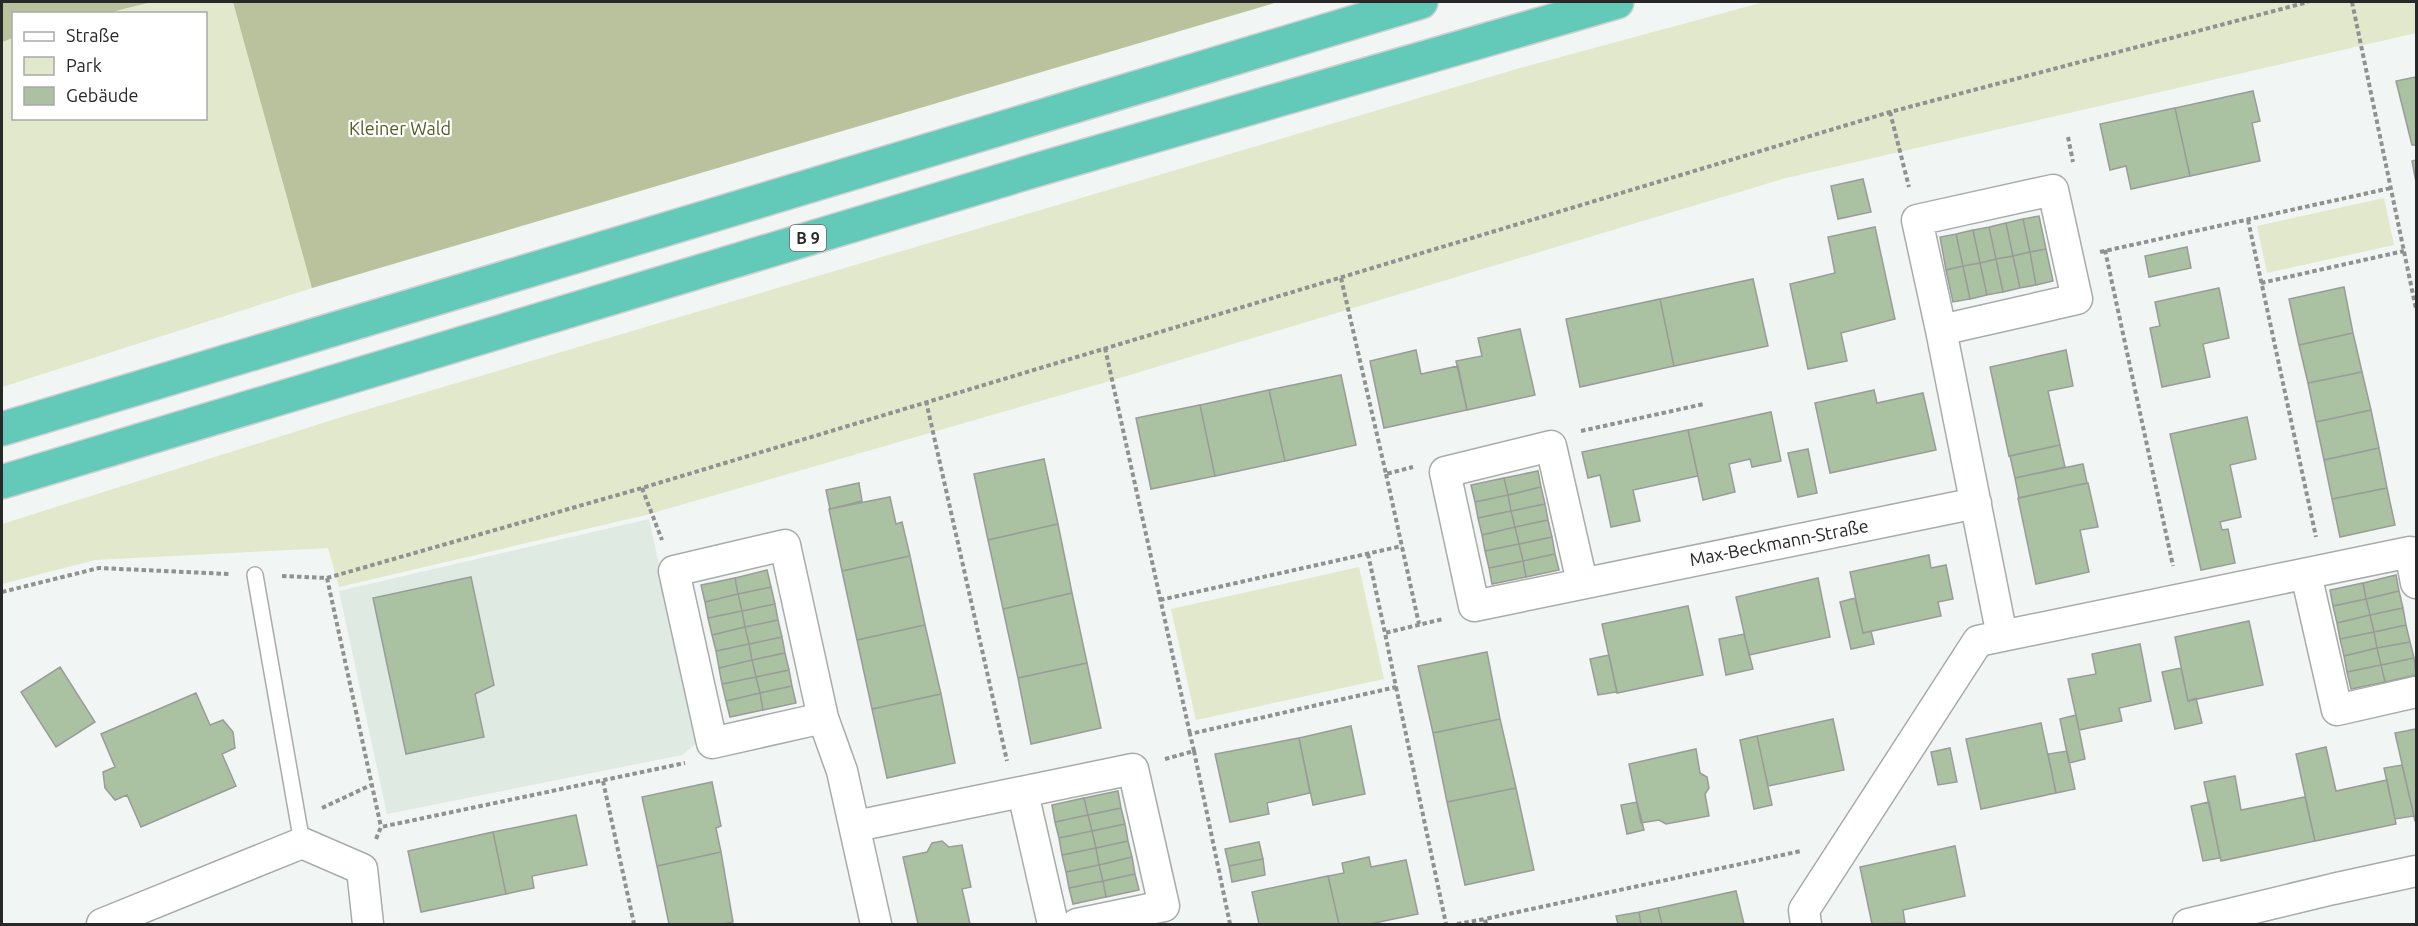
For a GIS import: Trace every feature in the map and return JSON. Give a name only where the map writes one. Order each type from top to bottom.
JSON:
[{"type":"highway","points":[[2,429],[1421,2]]},
{"type":"highway","name":"B 9","points":[[2,482],[902,210],[1617,2]]},
{"type":"street","points":[[1941,330],[2077,299],[2053,190],[1917,220],[2002,636]]},
{"type":"street","points":[[1474,606],[1445,472],[1551,447],[1582,582]]},
{"type":"street","name":"Max-Beckmann-Straße","points":[[1474,606],[1582,582],[1976,503]]},
{"type":"street","points":[[823,718],[712,742],[674,571],[785,545],[823,718],[842,771],[876,924]]},
{"type":"street","points":[[1806,924],[1804,910],[1978,641],[2410,552],[2416,583]]},
{"type":"street","points":[[2314,572],[2337,710],[2416,692]]},
{"type":"street","points":[[856,826],[1133,769],[1164,906],[1077,924]]},
{"type":"street","points":[[1019,794],[1053,924]]},
{"type":"street","points":[[102,924],[302,843],[362,869],[368,924]]},
{"type":"street","points":[[2188,924],[2416,871]]},
{"type":"lane","points":[[255,576],[302,843]]},
{"type":"path","points":[[2,592],[99,568],[327,578],[642,488],[1890,112],[2308,2]]},
{"type":"path","points":[[2352,2],[2416,309]]},
{"type":"path","points":[[1890,112],[1917,220]]},
{"type":"path","points":[[2093,253],[2391,188]]},
{"type":"path","points":[[2248,220],[2314,572]]},
{"type":"path","points":[[2105,250],[2180,599]]},
{"type":"path","points":[[2261,283],[2404,251]]},
{"type":"path","points":[[1341,278],[1419,624]]},
{"type":"path","points":[[1105,348],[1230,924]]},
{"type":"path","points":[[926,401],[1019,794]]},
{"type":"path","points":[[1551,447],[1573,433],[1704,404]]},
{"type":"path","points":[[1386,474],[1423,465],[1445,472]]},
{"type":"path","points":[[642,488],[674,571]]},
{"type":"path","points":[[1160,600],[1402,546]]},
{"type":"path","points":[[1368,554],[1446,924]]},
{"type":"path","points":[[327,578],[381,827],[362,869]]},
{"type":"path","points":[[1385,633],[1455,616],[1474,606]]},
{"type":"path","points":[[1190,734],[1396,687]]},
{"type":"path","points":[[381,827],[692,761],[712,742]]},
{"type":"path","points":[[1133,769],[1194,751]]},
{"type":"path","points":[[603,781],[634,924]]},
{"type":"path","points":[[302,843],[323,807],[371,785]]},
{"type":"path","points":[[1457,924],[1804,850],[1833,864]]},
{"type":"path","points":[[1485,919],[1486,924]]},
{"type":"shaded area","points":[[649,519],[698,742],[682,755],[387,814],[339,591]]},
{"type":"green space","name":"Kleiner Wald","points":[[2,2],[1278,2],[312,288],[2,387]]},
{"type":"green space","points":[[2,2],[152,2],[111,12],[12,12],[12,38],[2,42]]},
{"type":"green space","name":"Kleiner Wald","points":[[233,2],[1278,2],[312,288]]},
{"type":"green space","points":[[1764,2],[2416,2],[2416,33],[1786,178],[1113,380],[646,515],[339,587],[328,548],[95,560],[2,584],[2,524],[345,416],[1520,68]]},
{"type":"green space","points":[[2384,198],[2394,245],[2267,273],[2257,226]]},
{"type":"green space","points":[[1359,567],[1384,679],[1196,720],[1171,609]]},
{"type":"building","points":[[2416,77],[2416,145],[2412,145],[2396,81]]},
{"type":"building","points":[[2253,91],[2260,121],[2252,123],[2260,161],[2190,176],[2175,108]]},
{"type":"building","points":[[2175,108],[2190,176],[2131,189],[2126,166],[2110,170],[2100,124]]},
{"type":"building","points":[[2416,160],[2416,182],[2412,161]]},
{"type":"building","points":[[1863,179],[1871,212],[1838,219],[1831,186]]},
{"type":"building","points":[[2039,216],[2046,249],[2030,252],[2023,219]]},
{"type":"building","points":[[2023,219],[2030,252],[2013,256],[2006,223]]},
{"type":"building","points":[[2006,223],[2013,256],[1996,259],[1989,227]]},
{"type":"building","points":[[1875,227],[1895,319],[1841,333],[1847,361],[1808,369],[1790,284],[1835,273],[1828,237]]},
{"type":"building","points":[[1989,227],[1996,259],[1980,263],[1973,230]]},
{"type":"building","points":[[1973,230],[1980,263],[1963,266],[1956,234]]},
{"type":"building","points":[[1956,234],[1963,266],[1946,270],[1940,237]]},
{"type":"building","points":[[2187,247],[2191,268],[2149,277],[2145,256]]},
{"type":"building","points":[[2046,249],[2053,281],[2036,285],[2030,252]]},
{"type":"building","points":[[2030,252],[2036,285],[2020,288],[2013,256]]},
{"type":"building","points":[[2013,256],[2020,288],[2003,292],[1996,259]]},
{"type":"building","points":[[1996,259],[2003,292],[1987,295],[1980,263]]},
{"type":"building","points":[[1980,263],[1987,295],[1970,299],[1963,266]]},
{"type":"building","points":[[1963,266],[1970,299],[1953,302],[1946,270]]},
{"type":"building","points":[[1753,279],[1768,346],[1674,366],[1660,299]]},
{"type":"building","points":[[2344,287],[2353,333],[2299,345],[2289,299]]},
{"type":"building","points":[[2219,288],[2229,338],[2203,344],[2210,377],[2162,387],[2150,328],[2160,326],[2155,302]]},
{"type":"building","points":[[1660,299],[1674,366],[1580,387],[1566,319]]},
{"type":"building","points":[[1520,329],[1535,395],[1467,410],[1456,361],[1482,356],[1478,338]]},
{"type":"building","points":[[2353,333],[2362,372],[2308,383],[2299,345]]},
{"type":"building","points":[[1416,350],[1421,374],[1458,366],[1467,410],[1384,428],[1370,361]]},
{"type":"building","points":[[2066,350],[2073,386],[2048,391],[2060,445],[2009,456],[1990,367]]},
{"type":"building","points":[[2362,372],[2371,410],[2316,422],[2308,383]]},
{"type":"building","points":[[1341,375],[1356,445],[1285,461],[1269,390]]},
{"type":"building","points":[[1269,390],[1285,461],[1215,476],[1200,405]]},
{"type":"building","points":[[1874,390],[1877,403],[1923,393],[1936,450],[1830,473],[1815,403]]},
{"type":"building","points":[[1200,405],[1215,476],[1151,489],[1136,418]]},
{"type":"building","points":[[2371,410],[2379,448],[2324,460],[2316,422]]},
{"type":"building","points":[[1771,412],[1781,461],[1752,467],[1750,459],[1729,464],[1735,492],[1703,500],[1688,430]]},
{"type":"building","points":[[2247,417],[2256,459],[2230,465],[2241,517],[2220,522],[2222,530],[2228,529],[2235,563],[2201,570],[2170,434]]},
{"type":"building","points":[[1688,430],[1698,476],[1633,490],[1640,521],[1611,527],[1600,475],[1588,478],[1582,452]]},
{"type":"building","points":[[2060,445],[2065,467],[2015,478],[2010,456]]},
{"type":"building","points":[[2379,448],[2387,488],[2332,499],[2324,460]]},
{"type":"building","points":[[1808,449],[1817,493],[1798,497],[1788,453]]},
{"type":"building","points":[[1044,459],[1058,524],[988,540],[974,474]]},
{"type":"building","points":[[2083,464],[2087,483],[2019,498],[2015,478]]},
{"type":"building","points":[[1538,471],[1541,487],[1508,495],[1504,478]]},
{"type":"building","points":[[1504,478],[1508,495],[1475,502],[1471,485]]},
{"type":"building","points":[[859,483],[862,501],[830,509],[826,490]]},
{"type":"building","points":[[2088,483],[2098,527],[2080,530],[2089,572],[2036,584],[2018,498]]},
{"type":"building","points":[[1541,487],[1545,504],[1511,511],[1508,495]]},
{"type":"building","points":[[2387,488],[2395,525],[2340,537],[2332,499]]},
{"type":"building","points":[[1508,495],[1511,511],[1478,518],[1475,502]]},
{"type":"building","points":[[890,497],[896,524],[902,522],[910,556],[842,571],[829,509]]},
{"type":"building","points":[[1545,504],[1548,520],[1515,527],[1511,511]]},
{"type":"building","points":[[1511,511],[1515,527],[1482,535],[1478,518]]},
{"type":"building","points":[[1548,520],[1552,537],[1519,544],[1515,527]]},
{"type":"building","points":[[1058,524],[1072,593],[1003,609],[988,540]]},
{"type":"building","points":[[1515,527],[1519,544],[1485,551],[1482,535]]},
{"type":"building","points":[[1552,537],[1555,554],[1523,561],[1519,544]]},
{"type":"building","points":[[1519,544],[1523,561],[1489,568],[1485,551]]},
{"type":"building","points":[[1555,554],[1559,570],[1526,577],[1523,561]]},
{"type":"building","points":[[1929,555],[1931,568],[1946,565],[1953,599],[1938,602],[1941,616],[1863,633],[1850,572]]},
{"type":"building","points":[[910,556],[925,625],[857,640],[842,571]]},
{"type":"building","points":[[1523,561],[1526,577],[1492,584],[1489,568]]},
{"type":"building","points":[[767,570],[771,587],[738,594],[735,578]]},
{"type":"building","points":[[2396,575],[2399,591],[2366,599],[2363,583]]},
{"type":"building","points":[[471,577],[494,685],[475,694],[484,737],[406,754],[373,598]]},
{"type":"building","points":[[735,578],[738,594],[705,602],[701,585]]},
{"type":"building","points":[[1818,578],[1830,637],[1749,655],[1736,597]]},
{"type":"building","points":[[2363,583],[2366,599],[2333,606],[2330,590]]},
{"type":"building","points":[[771,587],[775,604],[742,611],[738,594]]},
{"type":"building","points":[[2399,591],[2403,608],[2370,615],[2366,599]]},
{"type":"building","points":[[1072,593],[1087,663],[1018,678],[1003,609]]},
{"type":"building","points":[[738,594],[742,611],[708,618],[705,602]]},
{"type":"building","points":[[1855,598],[1863,633],[1871,631],[1874,644],[1851,649],[1840,602]]},
{"type":"building","points":[[2366,599],[2370,615],[2337,623],[2333,606]]},
{"type":"building","points":[[775,604],[778,620],[745,627],[742,611]]},
{"type":"building","points":[[1688,606],[1703,675],[1617,693],[1602,624]]},
{"type":"building","points":[[2403,608],[2406,625],[2374,632],[2370,615]]},
{"type":"building","points":[[742,611],[745,627],[712,635],[708,618]]},
{"type":"building","points":[[2370,615],[2374,632],[2340,639],[2337,623]]},
{"type":"building","points":[[778,620],[782,637],[749,644],[745,627]]},
{"type":"building","points":[[2249,621],[2263,685],[2188,701],[2175,637]]},
{"type":"building","points":[[925,625],[941,694],[872,709],[857,640]]},
{"type":"building","points":[[2406,625],[2410,642],[2377,648],[2374,632]]},
{"type":"building","points":[[745,627],[749,644],[716,651],[712,635]]},
{"type":"building","points":[[2374,632],[2377,648],[2344,656],[2340,639]]},
{"type":"building","points":[[1744,634],[1753,669],[1726,675],[1719,639]]},
{"type":"building","points":[[782,637],[785,653],[752,660],[749,644]]},
{"type":"building","points":[[2410,642],[2414,658],[2381,665],[2377,648]]},
{"type":"building","points":[[749,644],[752,660],[719,668],[716,651]]},
{"type":"building","points":[[2140,644],[2151,701],[2119,708],[2122,721],[2079,730],[2068,679],[2096,674],[2092,654]]},
{"type":"building","points":[[2377,648],[2381,665],[2347,672],[2344,656]]},
{"type":"building","points":[[1487,652],[1500,719],[1433,733],[1418,666]]},
{"type":"building","points":[[785,653],[789,670],[756,677],[752,660]]},
{"type":"building","points":[[1609,655],[1617,692],[1598,695],[1590,659]]},
{"type":"building","points":[[2414,658],[2416,675],[2385,682],[2381,665]]},
{"type":"building","points":[[752,660],[756,677],[722,684],[719,668]]},
{"type":"building","points":[[1087,663],[1101,728],[1031,744],[1018,678]]},
{"type":"building","points":[[2381,665],[2385,682],[2351,689],[2347,672]]},
{"type":"building","points":[[60,667],[95,722],[56,747],[21,692]]},
{"type":"building","points":[[2181,668],[2188,701],[2196,698],[2202,723],[2175,729],[2162,672]]},
{"type":"building","points":[[789,670],[792,686],[760,693],[756,677]]},
{"type":"building","points":[[756,677],[760,693],[726,701],[722,684]]},
{"type":"building","points":[[792,686],[796,703],[763,710],[760,693]]},
{"type":"building","points":[[196,693],[210,725],[223,720],[233,732],[235,748],[222,754],[236,786],[141,827],[127,795],[115,800],[105,788],[103,772],[115,767],[101,734]]},
{"type":"building","points":[[760,693],[763,710],[730,717],[726,701]]},
{"type":"building","points":[[941,694],[955,763],[887,778],[872,709]]},
{"type":"building","points":[[2076,715],[2085,759],[2069,763],[2060,719]]},
{"type":"building","points":[[1500,719],[1516,788],[1447,802],[1433,733]]},
{"type":"building","points":[[1833,719],[1844,770],[1768,786],[1757,736]]},
{"type":"building","points":[[2041,723],[2056,793],[1981,809],[1966,739]]},
{"type":"building","points":[[1351,726],[1365,794],[1313,805],[1299,738]]},
{"type":"building","points":[[2416,729],[2416,821],[2415,821],[2395,733]]},
{"type":"building","points":[[1757,736],[1772,805],[1754,809],[1740,740]]},
{"type":"building","points":[[1299,738],[1310,793],[1267,803],[1269,814],[1230,822],[1215,754]]},
{"type":"building","points":[[2326,747],[2336,791],[2387,780],[2396,824],[2315,841],[2296,754]]},
{"type":"building","points":[[1950,748],[1957,782],[1938,785],[1931,752]]},
{"type":"building","points":[[1696,749],[1700,773],[1707,777],[1709,788],[1705,794],[1709,816],[1666,824],[1659,820],[1641,823],[1629,764]]},
{"type":"building","points":[[2067,751],[2075,789],[2056,793],[2048,754]]},
{"type":"building","points":[[2402,765],[2414,816],[2395,819],[2384,768]]},
{"type":"building","points":[[2235,776],[2241,810],[2305,797],[2315,841],[2221,861],[2204,782]]},
{"type":"building","points":[[712,782],[721,826],[716,828],[721,852],[657,866],[642,797]]},
{"type":"building","points":[[1516,788],[1534,870],[1465,885],[1447,802]]},
{"type":"building","points":[[1118,791],[1121,808],[1088,815],[1084,798]]},
{"type":"building","points":[[1084,798],[1088,815],[1055,822],[1052,805]]},
{"type":"building","points":[[1637,802],[1644,830],[1627,834],[1621,805]]},
{"type":"building","points":[[2209,802],[2220,858],[2203,861],[2191,806]]},
{"type":"building","points":[[1121,808],[1125,824],[1092,831],[1088,815]]},
{"type":"building","points":[[576,815],[587,865],[532,876],[534,888],[506,894],[493,832]]},
{"type":"building","points":[[1088,815],[1092,831],[1059,838],[1055,822]]},
{"type":"building","points":[[1125,824],[1128,841],[1096,848],[1092,831]]},
{"type":"building","points":[[1092,831],[1096,848],[1062,855],[1059,838]]},
{"type":"building","points":[[493,832],[506,894],[421,912],[408,851]]},
{"type":"building","points":[[942,841],[949,847],[962,845],[971,887],[962,889],[970,924],[918,924],[903,857],[927,852],[932,843]]},
{"type":"building","points":[[1128,841],[1132,857],[1099,865],[1096,848]]},
{"type":"building","points":[[1259,842],[1263,859],[1229,866],[1225,849]]},
{"type":"building","points":[[1955,846],[1965,896],[1903,910],[1905,923],[1872,924],[1860,867]]},
{"type":"building","points":[[1096,848],[1099,865],[1066,872],[1062,855]]},
{"type":"building","points":[[721,852],[733,922],[669,924],[657,866]]},
{"type":"building","points":[[1132,857],[1135,874],[1103,881],[1099,865]]},
{"type":"building","points":[[1369,857],[1371,867],[1406,860],[1418,914],[1370,924],[1339,924],[1328,876],[1344,873],[1342,863]]},
{"type":"building","points":[[1263,859],[1265,875],[1232,882],[1229,866]]},
{"type":"building","points":[[1099,865],[1103,881],[1069,888],[1066,872]]},
{"type":"building","points":[[1135,874],[1139,890],[1106,897],[1103,881]]},
{"type":"building","points":[[1328,876],[1339,924],[1259,924],[1252,892]]},
{"type":"building","points":[[1103,881],[1106,897],[1073,904],[1069,888]]},
{"type":"building","points":[[1736,891],[1744,924],[1662,924],[1658,908]]},
{"type":"building","points":[[1658,908],[1662,924],[1641,924],[1639,912]]},
{"type":"building","points":[[1639,912],[1641,924],[1618,924],[1616,916]]}]
